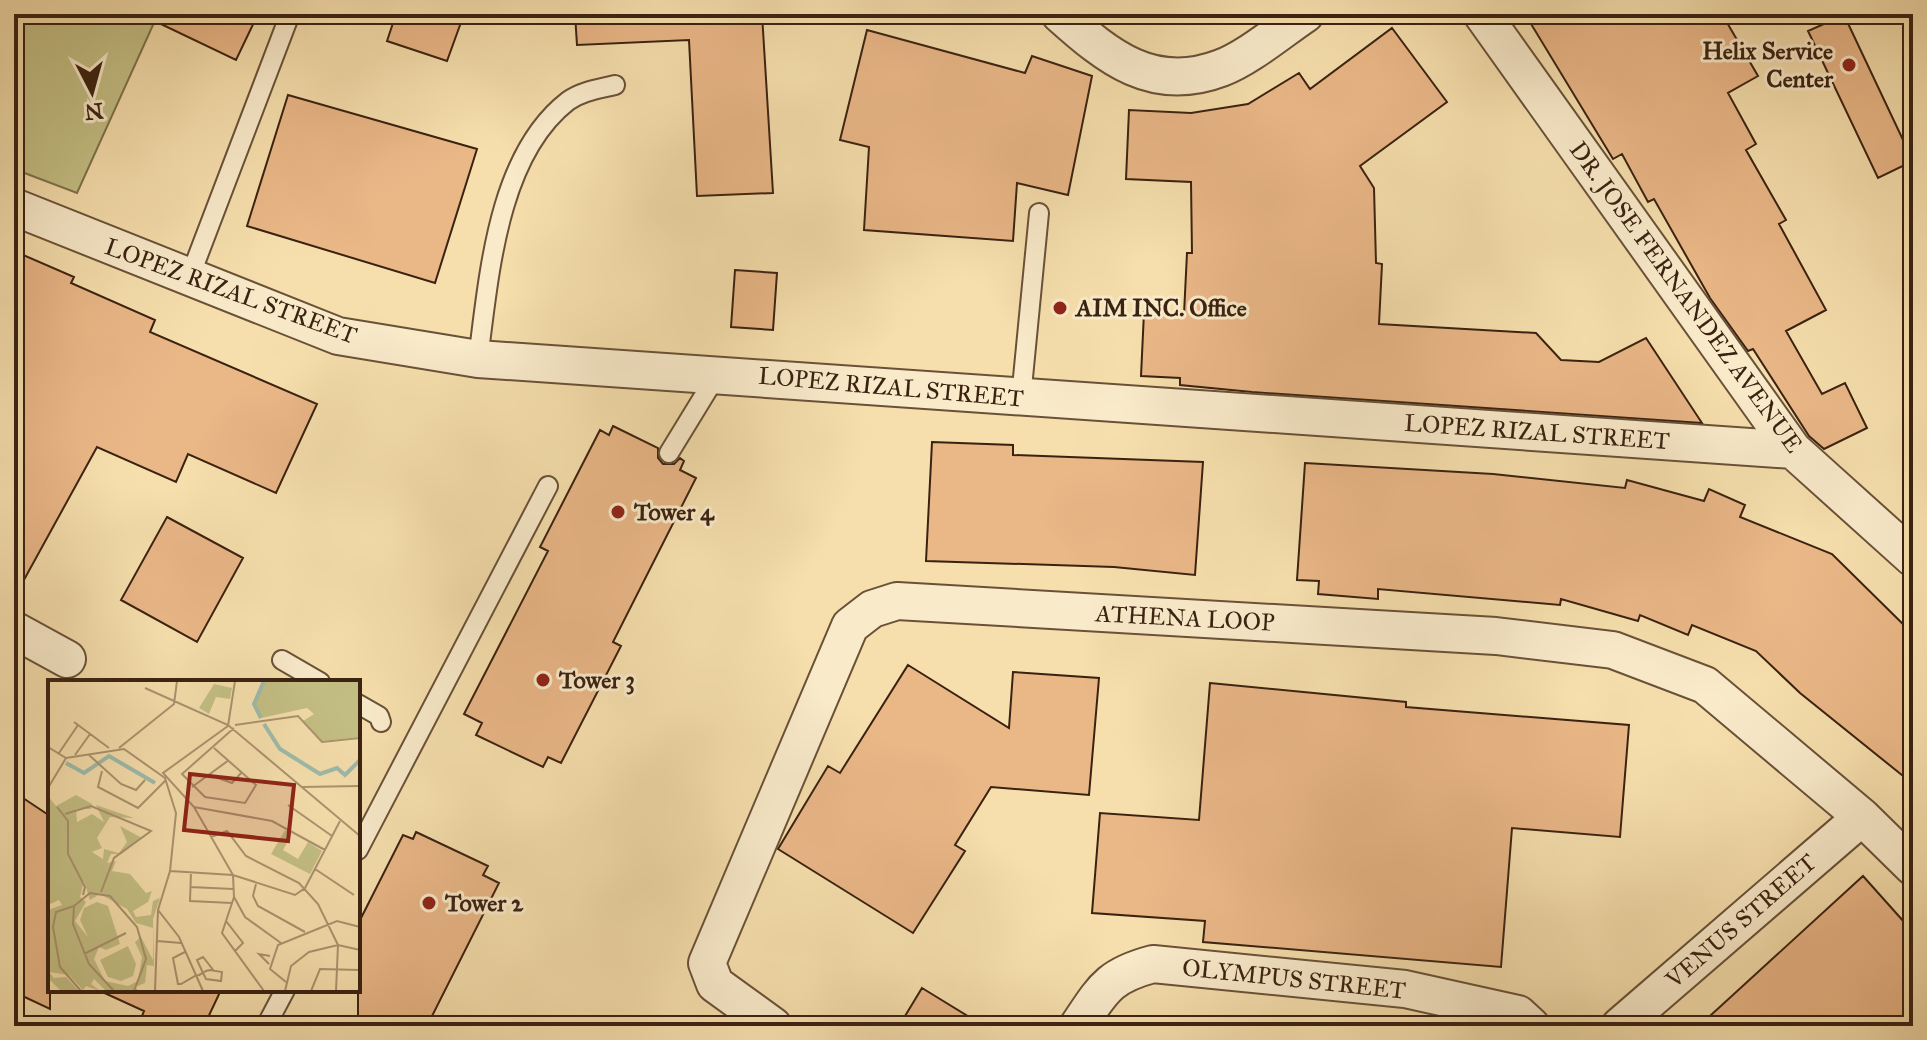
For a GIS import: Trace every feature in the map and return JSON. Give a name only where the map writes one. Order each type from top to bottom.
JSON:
[{"type":"street","points":[[1060,14],[1096,46],[1142,74],[1184,75],[1222,68],[1305,14]]},
{"type":"street","name":"DR. JOSE FERNANDEZ AVENUE","points":[[1482,14],[1793,450],[1913,558]]},
{"type":"street","name":"LOPEZ RIZAL STREET","points":[[14,207],[338,336],[478,359],[718,373],[1021,398],[1793,450]]},
{"type":"street","name":"ATHENA LOOP","points":[[773,1026],[715,984],[707,963],[850,626],[872,609],[897,601],[1496,636],[1613,650],[1705,685],[1862,817],[1913,867]]},
{"type":"street","points":[[14,630],[67,659]]},
{"type":"street","name":"VENUS STREET","points":[[1620,1026],[1862,817]]},
{"type":"street","name":"OLYMPUS STREET","points":[[1078,1026],[1108,982],[1125,972],[1153,964],[1405,989],[1518,1014],[1531,1026]]},
{"type":"lane","points":[[189,279],[290,14]]},
{"type":"lane","points":[[478,359],[501,217],[526,154],[551,118],[570,100],[615,85]]},
{"type":"lane","points":[[1021,398],[1039,213]]},
{"type":"lane","points":[[669,453],[718,373]]},
{"type":"lane","points":[[360,846],[548,486]]},
{"type":"lane","points":[[282,660],[317,680]]},
{"type":"lane","points":[[360,705],[379,716],[381,722]]},
{"type":"lane","points":[[266,1026],[284,992]]},
{"type":"shaded area","points":[[14,14],[158,14],[77,193],[14,169]]},
{"type":"building","points":[[140,14],[258,14],[236,60]]},
{"type":"building","points":[[396,14],[464,14],[447,61],[387,41]]},
{"type":"building","points":[[575,14],[762,14],[773,193],[697,196],[689,40],[577,45]]},
{"type":"building","points":[[1525,14],[1722,14],[1758,76],[1728,93],[1756,144],[1746,150],[1786,220],[1779,224],[1826,310],[1786,331],[1822,394],[1845,383],[1867,428],[1824,449],[1809,436],[1753,349],[1748,351],[1710,298],[1654,199],[1648,202],[1622,154],[1613,159]]},
{"type":"building","points":[[1844,15],[1913,161],[1878,178],[1808,31]]},
{"type":"building","points":[[1392,28],[1447,102],[1360,166],[1374,188],[1376,263],[1382,264],[1379,324],[1536,333],[1561,360],[1599,362],[1646,338],[1702,423],[1252,392],[1180,385],[1180,378],[1141,376],[1144,312],[1184,314],[1187,253],[1192,253],[1191,182],[1126,179],[1129,110],[1191,113],[1248,104],[1299,73],[1310,89]]},
{"type":"building","points":[[867,30],[1025,73],[1032,56],[1092,76],[1068,195],[1017,183],[1013,241],[864,230],[869,147],[840,140]]},
{"type":"building","points":[[288,95],[477,149],[435,283],[247,226]]},
{"type":"building","points":[[14,251],[74,277],[71,283],[155,320],[150,332],[317,404],[276,493],[188,454],[176,482],[97,447],[14,598]]},
{"type":"building","points":[[735,270],[777,273],[773,330],[731,327]]},
{"type":"building","points":[[613,426],[658,448],[658,458],[663,464],[674,464],[680,458],[684,461],[680,470],[696,478],[613,642],[621,646],[561,763],[548,757],[543,767],[476,735],[482,723],[464,714],[548,551],[540,547],[600,430],[609,435]]},
{"type":"building","points":[[932,442],[1013,445],[1013,455],[1203,462],[1195,575],[1114,567],[926,561]]},
{"type":"building","points":[[1305,463],[1493,474],[1625,488],[1627,480],[1704,501],[1709,489],[1745,505],[1740,517],[1832,554],[1913,634],[1913,784],[1800,693],[1756,651],[1692,625],[1688,635],[1640,615],[1638,621],[1561,599],[1560,605],[1378,589],[1378,599],[1318,594],[1319,581],[1297,580]]},
{"type":"building","points":[[167,517],[243,558],[197,642],[121,600]]},
{"type":"building","points":[[908,665],[1009,728],[1013,672],[1099,678],[1089,795],[991,787],[955,845],[965,851],[913,933],[778,849],[828,766],[840,773]]},
{"type":"building","points":[[1210,683],[1406,702],[1406,707],[1629,725],[1620,837],[1512,828],[1501,967],[1203,942],[1205,921],[1092,913],[1100,813],[1199,820]]},
{"type":"building","points":[[14,792],[48,815],[50,1009],[14,992]]},
{"type":"building","name":"Tower 2","points":[[416,832],[488,866],[483,875],[499,883],[427,1026],[358,1026],[360,920],[403,835],[413,839]]},
{"type":"building","points":[[1863,876],[1913,932],[1913,1026],[1699,1026]]},
{"type":"building","points":[[922,988],[984,1026],[899,1026]]},
{"type":"building","points":[[102,992],[220,992],[204,1026],[138,1026],[144,1011]]},
{"type":"place","name":"Helix Service Center","points":[[1849,65]]},
{"type":"place","name":"AIM INC. Office","points":[[1060,308]]},
{"type":"place","name":"Tower 4","points":[[618,512]]},
{"type":"place","name":"Tower 3","points":[[543,680]]},
{"type":"place","name":"Tower 2","points":[[429,903]]}]
